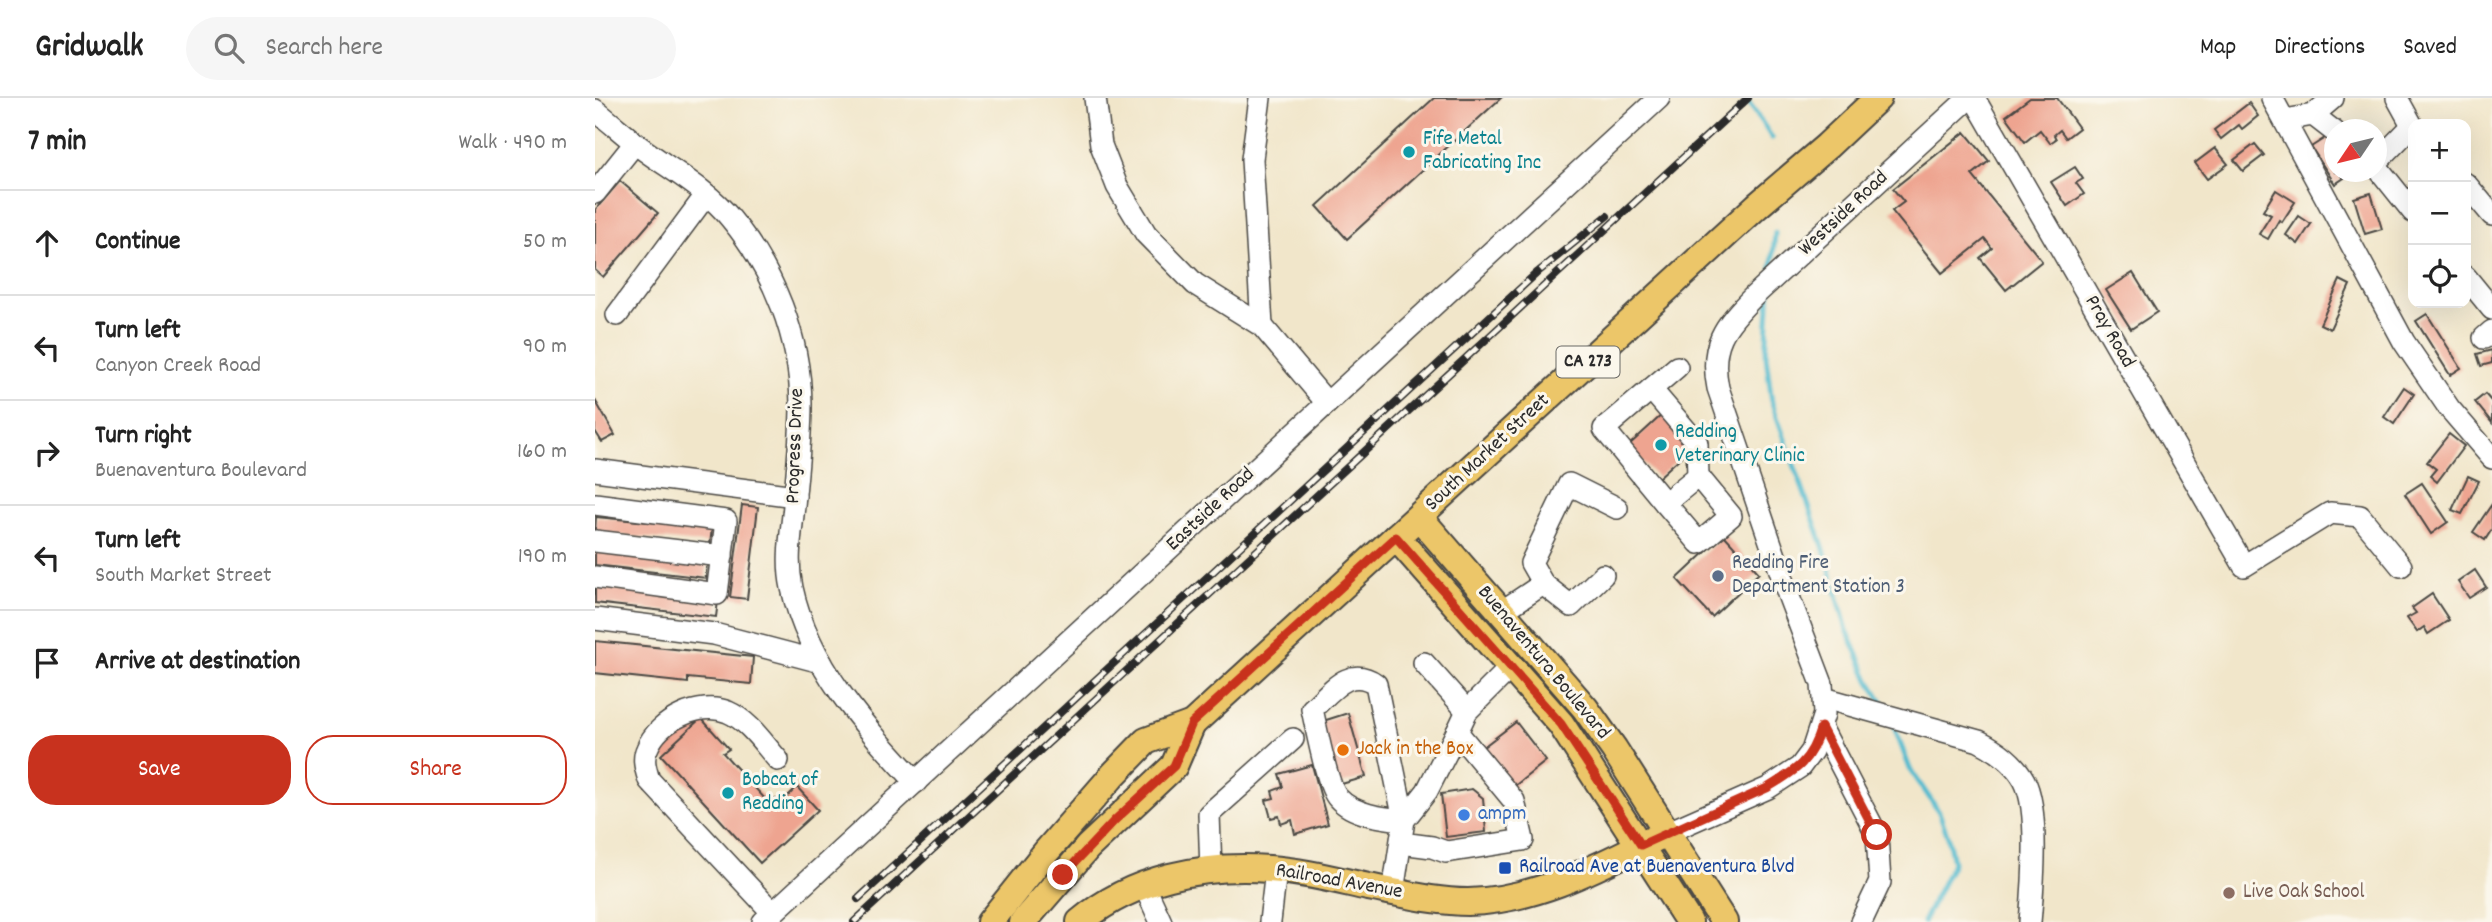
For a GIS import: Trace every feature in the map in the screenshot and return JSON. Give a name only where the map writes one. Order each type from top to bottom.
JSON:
[{"type":"main road","name":"South Market Street","points":[[990,922],[1055,842],[1146,741],[1192,723],[1878,98]]},
{"type":"main road","name":"Buenaventura Boulevard","points":[[1419,517],[1585,708],[1724,922]]},
{"type":"main road","name":"Buenaventura Boulevard","points":[[1396,537],[1561,724],[1689,922]]},
{"type":"main road","name":"South Market Street","points":[[1023,922],[1088,847],[1174,766],[1192,723]]},
{"type":"main road","name":"Railroad Avenue","points":[[1080,922],[1106,903],[1144,885],[1182,874],[1211,871],[1276,870],[1453,902],[1501,899],[1552,884],[1605,863],[1666,833]]},
{"type":"street","points":[[1095,98],[1101,145],[1117,186],[1146,234],[1195,284],[1262,326],[1327,403]]},
{"type":"street","points":[[1260,98],[1252,159],[1262,326]]},
{"type":"street","name":"Eastside Road","points":[[768,918],[1659,98]]},
{"type":"street","name":"Westside Road","points":[[1751,484],[1716,379],[1716,352],[1723,333],[1732,318],[1754,296],[1971,98]]},
{"type":"street","name":"Pray Road","points":[[1971,98],[2244,566],[2330,513],[2360,516],[2401,566]]},
{"type":"street","points":[[2272,98],[2404,342],[2449,408],[2492,458]]},
{"type":"street","points":[[2285,120],[2312,115],[2333,98]]},
{"type":"street","points":[[2397,98],[2408,119]]},
{"type":"street","points":[[2312,115],[2324,124]]},
{"type":"street","name":"Progress Drive","points":[[599,121],[635,143],[706,195],[732,220],[768,273],[781,300],[799,377],[801,406],[795,496],[788,542],[791,586],[801,622],[821,662],[863,723],[916,782]]},
{"type":"street","points":[[2387,154],[2408,131]]},
{"type":"street","points":[[595,193],[635,143]]},
{"type":"street","points":[[2387,178],[2408,205]]},
{"type":"street","points":[[2471,190],[2492,215]]},
{"type":"street","points":[[617,315],[706,195]]},
{"type":"street","points":[[2471,283],[2492,309]]},
{"type":"street","points":[[1651,389],[1697,443],[1698,476],[1731,516],[1699,543],[1604,429],[1651,389],[1677,367]]},
{"type":"street","points":[[595,470],[795,496]]},
{"type":"street","points":[[1665,503],[1698,476]]},
{"type":"street","points":[[1603,575],[1571,606],[1543,584],[1531,563],[1569,484],[1617,508]]},
{"type":"street","points":[[1666,833],[1784,778],[1807,759],[1821,727],[1824,698],[1822,684],[1751,484],[1718,499]]},
{"type":"street","points":[[595,504],[726,521],[717,594],[595,577]]},
{"type":"street","points":[[595,541],[722,556]]},
{"type":"street","points":[[1501,612],[1543,584]]},
{"type":"street","points":[[595,620],[714,634],[821,662]]},
{"type":"street","points":[[1424,663],[1467,711]]},
{"type":"street","points":[[1404,820],[1427,791],[1467,711],[1510,668]]},
{"type":"street","points":[[1392,892],[1404,820],[1375,684],[1364,676],[1353,676],[1340,683],[1312,709],[1331,783],[1337,798],[1370,816],[1404,820]]},
{"type":"street","points":[[1824,698],[1979,741],[1996,749],[2013,765],[2025,781],[2031,804],[2034,862],[2030,922]]},
{"type":"street","points":[[768,918],[649,780],[645,767],[646,750],[659,730],[674,719],[711,707],[728,712],[743,721],[778,760]]},
{"type":"street","points":[[1821,727],[1877,835],[1880,882],[1861,922]]},
{"type":"street","points":[[1401,842],[1432,846],[1447,852],[1523,840],[1514,801],[1457,732]]},
{"type":"street","points":[[1211,871],[1209,814],[1293,739]]},
{"type":"street","points":[[1271,922],[1276,870]]},
{"type":"street","points":[[1144,885],[1161,922]]},
{"type":"building","name":"Fife Metal Fabricating Inc","points":[[1434,98],[1501,98],[1347,239],[1317,206]]},
{"type":"building","points":[[2030,98],[2057,98],[2079,128],[2066,138],[2060,130],[2054,135],[2056,139],[2050,143],[2040,130],[2025,142],[2006,116]]},
{"type":"building","points":[[2249,103],[2258,116],[2242,129],[2239,125],[2221,139],[2214,130]]},
{"type":"building","points":[[1965,132],[1989,161],[1972,175],[2042,261],[2006,290],[1980,258],[1992,248],[1985,239],[1942,273],[1892,211],[1904,202],[1893,189]]},
{"type":"building","points":[[2324,139],[2324,167],[2311,147]]},
{"type":"building","points":[[2255,144],[2264,155],[2243,171],[2234,160]]},
{"type":"building","points":[[2215,148],[2228,164],[2207,179],[2195,163]]},
{"type":"building","points":[[2075,167],[2083,179],[2076,183],[2084,194],[2067,206],[2051,182]]},
{"type":"building","points":[[620,181],[658,213],[603,277],[595,270],[595,210]]},
{"type":"building","points":[[2276,190],[2295,202],[2282,222],[2279,220],[2268,239],[2259,234],[2271,215],[2263,211]]},
{"type":"building","points":[[2371,193],[2382,229],[2365,234],[2354,198]]},
{"type":"building","points":[[2299,216],[2311,224],[2298,244],[2286,235]]},
{"type":"building","points":[[2133,273],[2157,312],[2131,329],[2106,290]]},
{"type":"building","points":[[2340,280],[2350,285],[2330,329],[2320,324]]},
{"type":"building","points":[[2427,314],[2461,368],[2450,375],[2416,321]]},
{"type":"building","points":[[2492,350],[2492,363],[2481,366],[2477,354]]},
{"type":"building","points":[[2404,387],[2414,394],[2394,424],[2384,417]]},
{"type":"building","points":[[2485,394],[2492,402],[2492,423],[2475,402]]},
{"type":"building","points":[[595,400],[615,435],[602,442],[595,431]]},
{"type":"building","name":"Redding Veterinary Clinic","points":[[1664,413],[1694,445],[1658,478],[1628,446]]},
{"type":"building","points":[[2449,434],[2464,446],[2437,482],[2430,476],[2436,469],[2427,462]]},
{"type":"building","points":[[2468,476],[2479,481],[2462,514],[2452,510]]},
{"type":"building","points":[[2422,483],[2448,522],[2431,534],[2405,494]]},
{"type":"building","points":[[2492,504],[2492,529],[2485,540],[2473,532]]},
{"type":"building","points":[[742,505],[758,507],[747,599],[730,597]]},
{"type":"building","points":[[596,517],[712,528],[710,544],[595,533]]},
{"type":"building","name":"Redding Fire Department Station 3","points":[[1724,535],[1759,573],[1712,617],[1677,579]]},
{"type":"building","points":[[595,548],[707,561],[706,578],[595,565]]},
{"type":"building","points":[[2475,570],[2486,587],[2469,598],[2458,582]]},
{"type":"building","points":[[595,587],[718,601],[716,617],[595,603]]},
{"type":"building","points":[[2432,594],[2449,620],[2428,634],[2424,627],[2417,632],[2407,618],[2416,613],[2412,608]]},
{"type":"building","points":[[595,641],[753,657],[751,684],[688,678],[688,683],[595,673]]},
{"type":"building","name":"Jack in the Box","points":[[1348,713],[1366,777],[1338,785],[1320,722]]},
{"type":"building","name":"Bobcat of Redding","points":[[701,718],[729,749],[723,753],[766,800],[783,801],[797,787],[818,810],[760,863],[661,755]]},
{"type":"building","name":"ampm","points":[[1516,722],[1546,761],[1512,788],[1482,748]]},
{"type":"building","points":[[1312,765],[1328,824],[1295,834],[1292,820],[1281,824],[1279,816],[1271,818],[1266,800],[1274,798],[1272,791],[1283,787],[1279,774]]},
{"type":"building","name":"ampm","points":[[1472,789],[1483,798],[1486,832],[1446,837],[1441,794]]},
{"type":"waterway","points":[[1746,98],[1772,138]]},
{"type":"waterway","points":[[1772,269],[1775,233]]},
{"type":"waterway","points":[[1770,289],[1766,356],[1772,403],[1823,546],[1847,630],[1869,680],[1886,708]]},
{"type":"waterway","points":[[1893,724],[1910,769],[1939,812],[1953,863],[1923,922]]},
{"type":"railway","points":[[854,922],[1748,98]]},
{"type":"railway","points":[[858,899],[1538,272],[1607,216]]},
{"type":"place","name":"Fife Metal Fabricating Inc","points":[[1409,152]]},
{"type":"place","name":"Redding Veterinary Clinic","points":[[1661,445]]},
{"type":"place","name":"Redding Fire Department Station 3","points":[[1718,576]]},
{"type":"place","name":"Jack in the Box","points":[[1343,750]]},
{"type":"place","name":"Bobcat of Redding","points":[[728,793]]},
{"type":"place","name":"ampm","points":[[1464,815]]},
{"type":"place","name":"Railroad Ave at Buenaventura Blvd","points":[[1505,868]]},
{"type":"place","name":"Live Oak School","points":[[2229,893]]},
{"type":"route","points":[[1063,875],[1115,820],[1174,766],[1192,723],[1396,537],[1561,724],[1641,845],[1784,778],[1807,759],[1817,743],[1821,727],[1877,835]]}]
